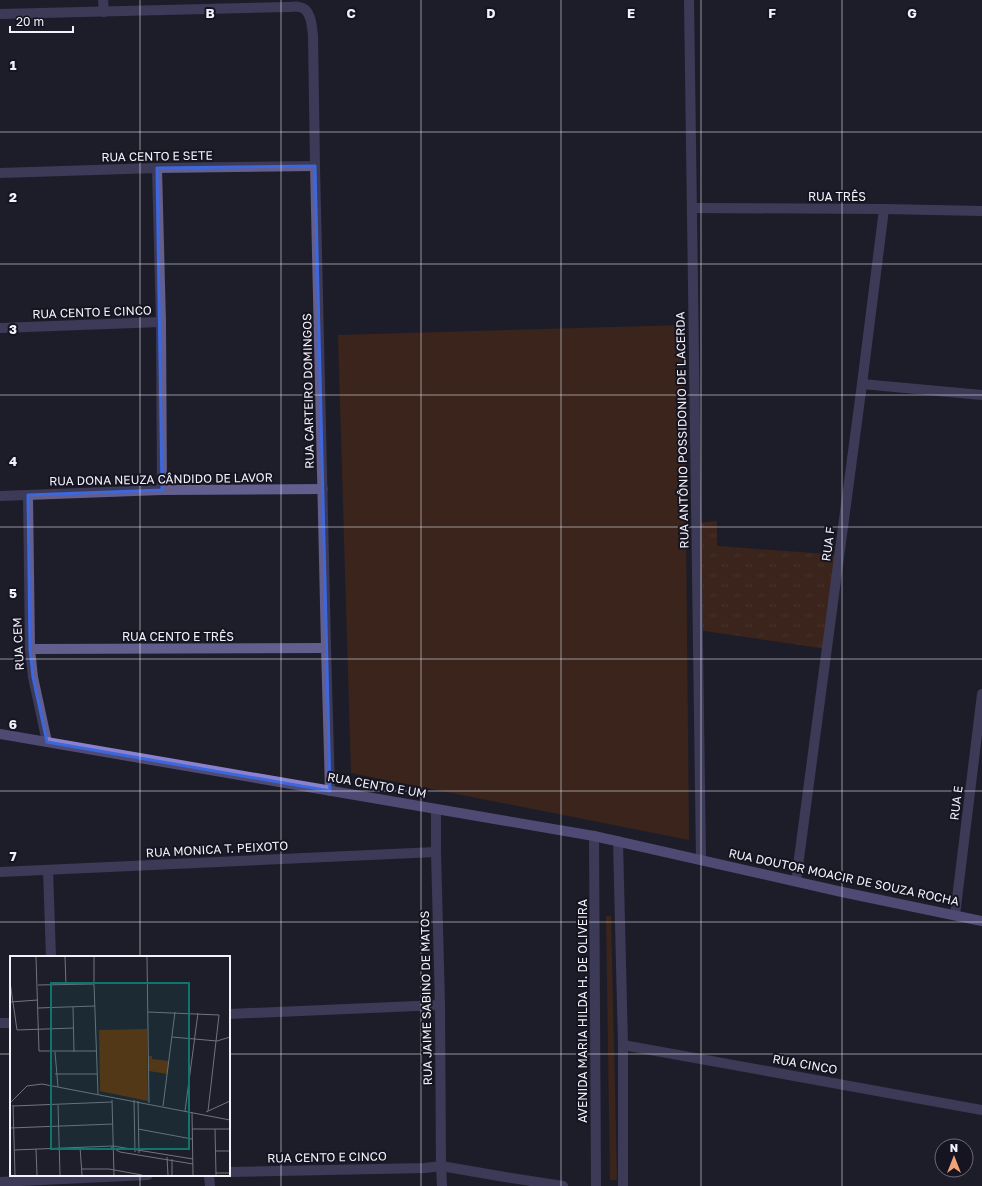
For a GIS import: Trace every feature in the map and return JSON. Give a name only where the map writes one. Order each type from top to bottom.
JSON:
[{"type":"street","points":[[103,0],[104,12]]},
{"type":"street","name":"RUA CARTEIRO DOMINGOS","points":[[307,0],[307,11],[312,23],[314,36],[315,166],[330,791]]},
{"type":"street","name":"RUA ANTÔNIO POSSIDONIO DE LACERDA","points":[[689,0],[701,859]]},
{"type":"street","points":[[0,14],[290,7],[301,7],[307,11]]},
{"type":"street","name":"RUA CENTO E SETE","points":[[0,174],[157,168],[315,166]]},
{"type":"street","points":[[157,168],[161,322],[162,490]]},
{"type":"street","name":"RUA TRÊS","points":[[692,208],[982,211]]},
{"type":"street","name":"RUA F","points":[[796,881],[884,209]]},
{"type":"street","name":"RUA CENTO E CINCO","points":[[0,328],[161,322]]},
{"type":"street","points":[[862,384],[982,396]]},
{"type":"street","name":"RUA DONA NEUZA CÂNDIDO DE LAVOR","points":[[0,496],[162,490],[323,489]]},
{"type":"street","name":"RUA CEM","points":[[28,495],[30,649],[32,677],[47,742]]},
{"type":"street","name":"RUA CENTO E TRÊS","points":[[30,649],[326,648]]},
{"type":"street","name":"RUA E","points":[[955,915],[982,694]]},
{"type":"street","name":"RUA CENTO E UM","points":[[0,734],[594,836],[701,859]]},
{"type":"street","name":"RUA JAIME SABINO DE MATOS","points":[[436,809],[442,1185]]},
{"type":"street","name":"AVENIDA MARIA HILDA H. DE OLIVEIRA","points":[[594,836],[596,1186]]},
{"type":"street","points":[[618,841],[623,1045],[623,1186]]},
{"type":"street","name":"RUA MONICA T. PEIXOTO","points":[[0,872],[436,852]]},
{"type":"street","name":"RUA DOUTOR MOACIR DE SOUZA ROCHA","points":[[701,859],[982,921]]},
{"type":"street","points":[[48,870],[51,956]]},
{"type":"street","points":[[230,1014],[440,1005]]},
{"type":"street","name":"RUA CINCO","points":[[623,1045],[982,1110]]},
{"type":"street","name":"RUA CENTO E CINCO","points":[[230,1172],[425,1168],[441,1166],[563,1186]]},
{"type":"street","points":[[425,1168],[442,1185]]},
{"type":"street","points":[[0,1182],[129,1176]]},
{"type":"street","points":[[209,1176],[210,1186]]},
{"type":"highlighted area","points":[[315,166],[330,791],[47,742],[33,677],[30,649],[28,495],[162,490],[157,168]]},
{"type":"green space","points":[[684,325],[689,840],[351,773],[338,335]]},
{"type":"green space","points":[[717,521],[717,546],[839,555],[827,649],[698,630],[697,523]]},
{"type":"green space","points":[[606,916],[611,916],[617,1180],[610,1180]]}]
